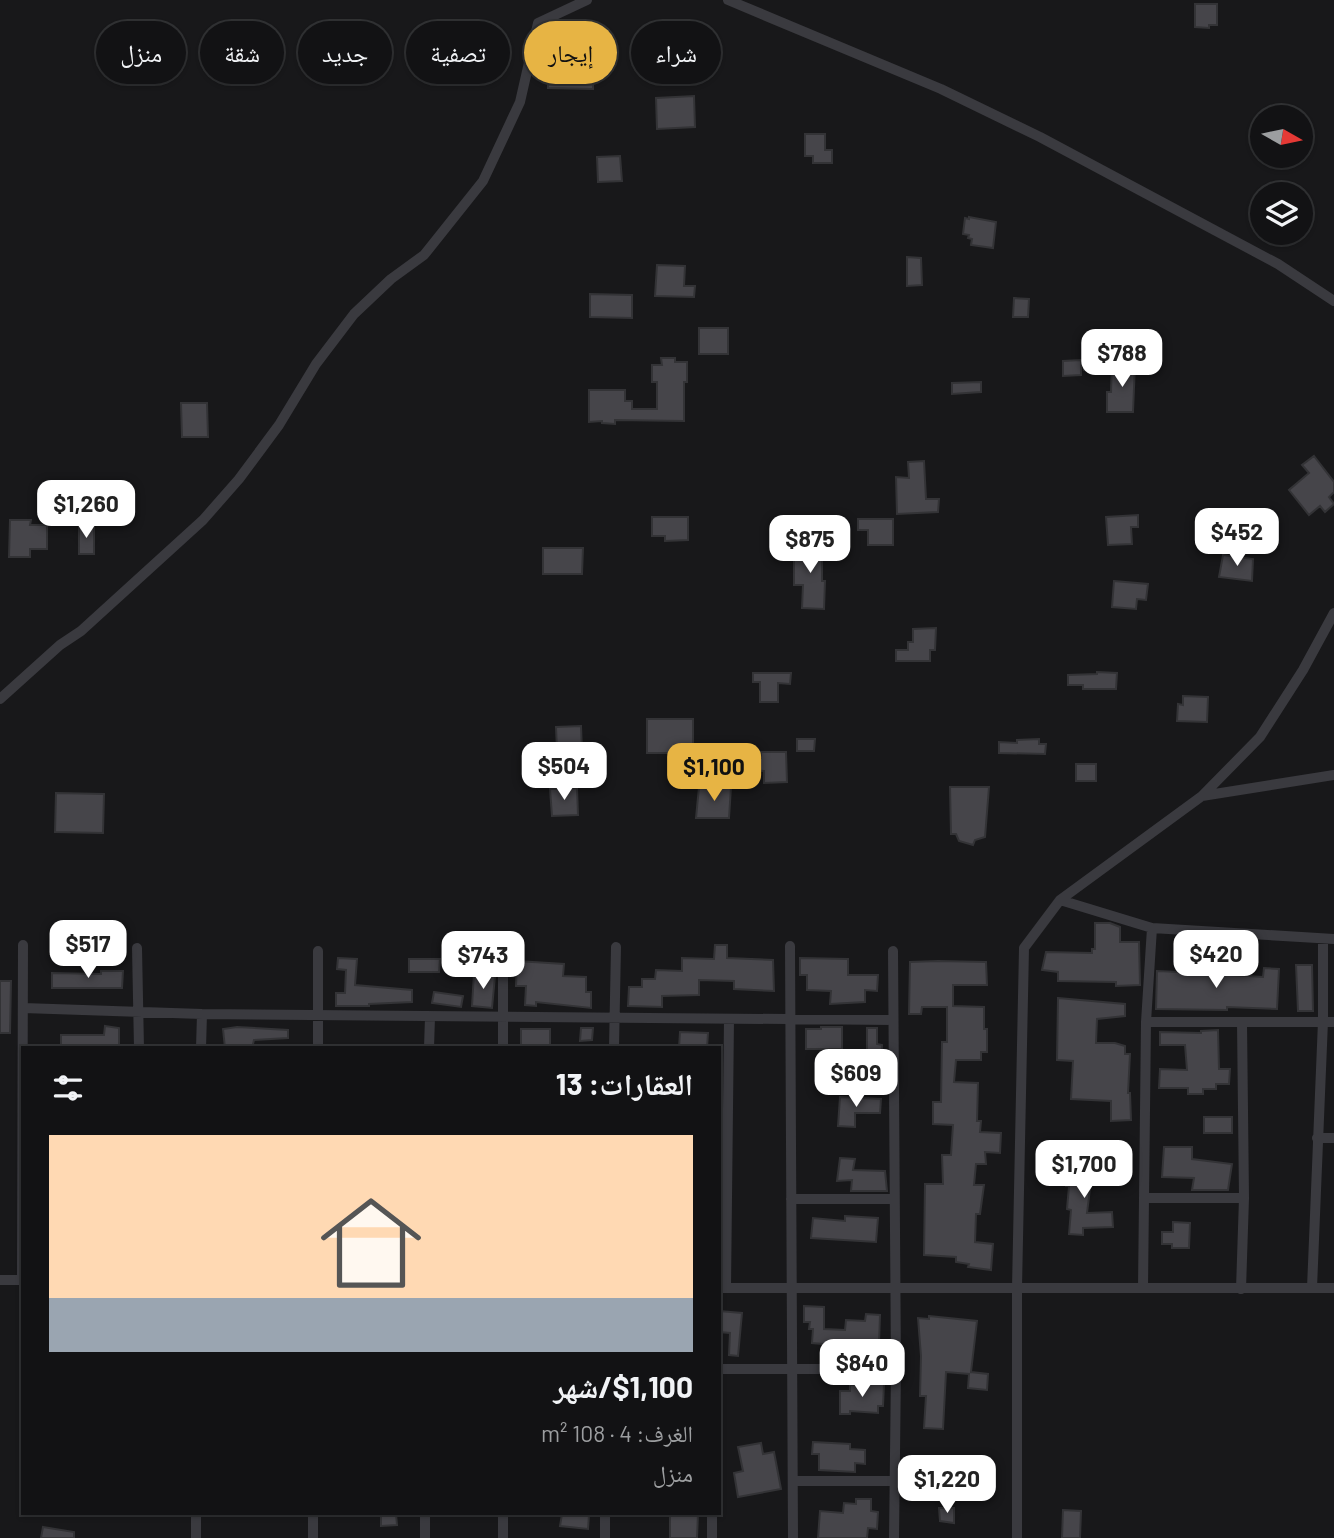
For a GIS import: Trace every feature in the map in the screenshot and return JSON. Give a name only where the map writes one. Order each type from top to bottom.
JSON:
[{"type":"street","points":[[0,699],[60,645],[81,631],[203,520],[239,478],[279,425],[316,364],[354,314],[391,279],[424,255],[482,181],[520,102],[538,23],[587,0]]},
{"type":"street","points":[[728,0],[941,89],[1040,137],[1278,264],[1334,301]]},
{"type":"street","points":[[1017,1538],[1017,1288],[1024,948],[1060,900],[1202,796],[1260,737],[1303,670],[1334,613]]},
{"type":"street","points":[[1202,796],[1334,775]]},
{"type":"street","points":[[1060,900],[1152,928],[1329,939],[1329,1022],[1317,1138],[1312,1288]]},
{"type":"street","points":[[1143,1288],[1146,1023],[1152,928]]},
{"type":"street","points":[[23,945],[23,1046]]},
{"type":"street","points":[[790,946],[793,1538]]},
{"type":"street","points":[[614,1046],[616,947]]},
{"type":"street","points":[[137,948],[139,1046]]},
{"type":"street","points":[[317,1046],[318,951]]},
{"type":"street","points":[[503,951],[503,1046]]},
{"type":"street","points":[[893,951],[896,1369],[894,1538]]},
{"type":"street","points":[[23,1007],[202,1014],[893,1020]]},
{"type":"street","points":[[201,1046],[202,1014]]},
{"type":"street","points":[[429,1017],[429,1046]]},
{"type":"street","points":[[729,1019],[723,1134],[723,1288],[1334,1288]]},
{"type":"street","points":[[1146,1023],[1329,1022]]},
{"type":"street","points":[[1241,1289],[1244,1198],[1242,1023]]},
{"type":"street","points":[[1317,1138],[1334,1138]]},
{"type":"street","points":[[1146,1198],[1244,1198]]},
{"type":"street","points":[[791,1199],[894,1199]]},
{"type":"street","points":[[0,1280],[21,1280]]},
{"type":"street","points":[[721,1368],[896,1369]]},
{"type":"street","points":[[793,1481],[895,1481]]},
{"type":"street","points":[[196,1515],[196,1538]]},
{"type":"street","points":[[313,1515],[313,1538]]},
{"type":"street","points":[[425,1515],[425,1538]]},
{"type":"street","points":[[503,1515],[503,1538]]},
{"type":"street","points":[[605,1515],[605,1538]]},
{"type":"street","points":[[712,1515],[712,1538]]},
{"type":"building","points":[[1195,4],[1217,4],[1217,25],[1209,25],[1209,28],[1195,27]]},
{"type":"building","points":[[548,84],[593,84],[593,89],[548,88]]},
{"type":"building","points":[[694,96],[695,127],[657,129],[656,98]]},
{"type":"building","points":[[805,134],[825,134],[825,150],[832,150],[832,163],[813,163],[813,156],[805,156]]},
{"type":"building","points":[[620,156],[622,181],[598,182],[597,157]]},
{"type":"building","points":[[965,218],[996,222],[993,248],[971,245],[972,239],[963,234]]},
{"type":"building","points":[[907,257],[921,258],[922,285],[907,286]]},
{"type":"building","points":[[657,265],[685,266],[684,286],[695,286],[694,297],[655,296]]},
{"type":"building","points":[[590,294],[632,295],[632,318],[590,317]]},
{"type":"building","points":[[1014,298],[1029,299],[1028,317],[1013,317]]},
{"type":"building","points":[[699,328],[728,328],[728,354],[699,354]]},
{"type":"building","points":[[661,358],[675,358],[675,362],[687,362],[684,421],[615,420],[615,424],[589,422],[589,390],[625,390],[625,401],[632,401],[632,409],[657,409],[657,382],[652,382],[652,365],[662,365]]},
{"type":"building","points":[[1084,359],[1109,359],[1110,370],[1084,370]]},
{"type":"building","points":[[1081,360],[1081,375],[1063,376],[1063,361]]},
{"type":"building","points":[[1112,363],[1135,364],[1133,412],[1107,412]]},
{"type":"building","points":[[981,382],[981,392],[952,394],[952,383]]},
{"type":"building","points":[[181,403],[207,403],[208,437],[182,437]]},
{"type":"building","points":[[1314,456],[1334,482],[1334,492],[1329,497],[1334,504],[1325,512],[1320,506],[1309,515],[1289,490],[1309,473],[1302,465]]},
{"type":"building","points":[[924,461],[926,499],[939,499],[938,512],[897,514],[896,477],[909,478],[908,462]]},
{"type":"building","points":[[1138,515],[1138,527],[1131,527],[1132,544],[1108,545],[1106,517]]},
{"type":"building","points":[[652,517],[688,517],[688,540],[665,541],[665,536],[652,536]]},
{"type":"building","points":[[858,519],[893,519],[893,545],[868,545],[868,530],[858,530]]},
{"type":"building","points":[[10,520],[31,520],[30,525],[47,525],[47,549],[30,549],[30,557],[9,557]]},
{"type":"building","points":[[79,525],[94,525],[94,554],[79,554]]},
{"type":"building","points":[[794,545],[822,545],[824,609],[802,608],[803,585],[794,585]]},
{"type":"building","points":[[543,548],[583,548],[582,574],[543,574]]},
{"type":"building","points":[[1223,555],[1253,559],[1252,581],[1219,577]]},
{"type":"building","points":[[1114,581],[1148,584],[1146,600],[1137,599],[1136,609],[1112,607]]},
{"type":"building","points":[[936,628],[935,650],[930,650],[930,661],[896,661],[896,650],[908,650],[908,642],[913,642],[913,629]]},
{"type":"building","points":[[753,673],[791,673],[790,684],[778,683],[778,702],[760,702],[760,682],[753,682]]},
{"type":"building","points":[[1117,673],[1116,689],[1083,689],[1083,685],[1068,685],[1068,675]]},
{"type":"building","points":[[1183,696],[1208,697],[1207,722],[1177,721],[1178,704],[1183,705]]},
{"type":"building","points":[[647,719],[693,719],[693,753],[647,753]]},
{"type":"building","points":[[581,726],[582,750],[557,751],[556,727]]},
{"type":"building","points":[[797,739],[815,739],[814,751],[797,751]]},
{"type":"building","points":[[1039,739],[1039,744],[1046,744],[1045,754],[999,753],[999,742],[1017,743],[1017,740]]},
{"type":"building","points":[[761,752],[786,752],[787,782],[764,783],[764,771],[747,770],[748,758],[761,758]]},
{"type":"building","points":[[1076,764],[1096,764],[1096,781],[1076,781]]},
{"type":"building","points":[[699,787],[731,787],[729,818],[696,818]]},
{"type":"building","points":[[950,787],[989,787],[985,837],[975,840],[973,845],[959,841],[956,834],[951,834]]},
{"type":"building","points":[[577,788],[578,815],[552,816],[550,789]]},
{"type":"building","points":[[56,793],[104,794],[103,833],[55,832]]},
{"type":"building","points":[[1095,923],[1110,923],[1120,927],[1120,942],[1139,942],[1140,985],[1116,986],[1116,982],[1058,981],[1058,972],[1042,970],[1046,952],[1092,953],[1092,949],[1095,949]]},
{"type":"building","points":[[715,945],[727,945],[727,958],[773,960],[774,991],[734,989],[734,981],[699,980],[699,995],[662,996],[662,1007],[628,1006],[629,987],[642,987],[642,979],[655,979],[656,970],[682,971],[682,958],[714,959]]},
{"type":"building","points":[[338,958],[357,959],[355,985],[412,990],[412,1002],[336,1006],[336,993],[345,993],[346,970],[337,969]]},
{"type":"building","points":[[800,958],[848,959],[848,975],[878,975],[877,991],[865,990],[865,1002],[830,1004],[831,991],[807,990],[807,975],[800,975]]},
{"type":"building","points":[[409,959],[440,959],[439,972],[409,972]]},
{"type":"building","points":[[517,961],[564,964],[563,976],[586,977],[586,992],[591,992],[591,1008],[536,1002],[536,1006],[525,1005],[526,986],[516,986]]},
{"type":"building","points":[[910,962],[986,962],[987,985],[953,985],[953,1006],[984,1007],[984,1029],[987,1029],[987,1052],[981,1052],[981,1060],[956,1060],[954,1082],[978,1083],[977,1121],[981,1121],[980,1132],[1001,1133],[1000,1153],[985,1152],[986,1164],[976,1164],[974,1185],[984,1185],[980,1214],[976,1214],[975,1242],[993,1244],[991,1270],[968,1267],[969,1264],[956,1262],[956,1257],[924,1255],[925,1184],[943,1184],[942,1155],[951,1155],[953,1125],[933,1124],[933,1102],[941,1102],[942,1042],[947,1042],[947,1007],[922,1007],[921,1014],[909,1014]]},
{"type":"building","points":[[1203,963],[1232,966],[1232,975],[1263,977],[1264,968],[1279,969],[1277,1009],[1156,1009],[1157,971],[1202,973]]},
{"type":"building","points":[[1296,965],[1312,965],[1313,1011],[1298,1011]]},
{"type":"building","points":[[101,971],[123,971],[122,988],[52,988],[52,973],[101,974]]},
{"type":"building","points":[[474,973],[495,976],[492,1008],[472,1006]]},
{"type":"building","points":[[0,981],[11,981],[10,1033],[0,1033]]},
{"type":"building","points":[[434,992],[463,996],[461,1007],[432,1003]]},
{"type":"building","points":[[1058,998],[1125,1004],[1125,1016],[1097,1019],[1096,1043],[1125,1046],[1125,1054],[1130,1054],[1128,1093],[1131,1120],[1111,1121],[1111,1101],[1071,1099],[1073,1061],[1057,1060]]},
{"type":"building","points":[[105,1026],[119,1028],[119,1046],[61,1046],[61,1035],[104,1035]]},
{"type":"building","points":[[237,1027],[288,1030],[288,1038],[254,1040],[252,1046],[225,1046],[223,1029]]},
{"type":"building","points":[[842,1027],[842,1049],[806,1049],[806,1029]]},
{"type":"building","points":[[581,1028],[593,1028],[592,1040],[580,1041]]},
{"type":"building","points":[[867,1028],[877,1028],[877,1044],[882,1045],[881,1067],[853,1066],[854,1050],[867,1051]]},
{"type":"building","points":[[521,1029],[550,1029],[550,1046],[521,1046]]},
{"type":"building","points":[[1218,1030],[1219,1069],[1230,1069],[1229,1084],[1216,1084],[1216,1089],[1203,1089],[1203,1094],[1188,1094],[1188,1088],[1159,1088],[1160,1069],[1187,1070],[1185,1045],[1160,1045],[1160,1032],[1201,1033]]},
{"type":"building","points":[[680,1032],[708,1033],[707,1046],[679,1046]]},
{"type":"building","points":[[840,1097],[881,1099],[880,1113],[855,1113],[855,1127],[838,1126]]},
{"type":"building","points":[[1204,1117],[1232,1117],[1232,1133],[1204,1133]]},
{"type":"building","points":[[1164,1147],[1192,1147],[1192,1159],[1232,1164],[1228,1190],[1192,1190],[1194,1178],[1162,1177]]},
{"type":"building","points":[[840,1158],[855,1159],[853,1170],[885,1171],[887,1191],[851,1191],[852,1180],[837,1181]]},
{"type":"building","points":[[1066,1168],[1104,1168],[1103,1182],[1091,1181],[1087,1213],[1112,1212],[1113,1227],[1083,1228],[1083,1235],[1069,1234],[1071,1210],[1067,1209],[1069,1186],[1066,1186]]},
{"type":"building","points":[[845,1216],[878,1218],[876,1242],[811,1238],[813,1218],[845,1221]]},
{"type":"building","points":[[1173,1222],[1190,1223],[1189,1248],[1172,1248],[1172,1244],[1162,1244],[1162,1232],[1173,1232]]},
{"type":"building","points":[[804,1306],[824,1307],[824,1329],[845,1330],[846,1320],[865,1321],[866,1314],[880,1315],[879,1344],[869,1343],[869,1348],[812,1343],[813,1329],[809,1329],[810,1322],[804,1322]]},
{"type":"building","points":[[721,1311],[742,1313],[738,1356],[729,1355],[730,1333],[721,1332]]},
{"type":"building","points":[[929,1316],[977,1321],[971,1372],[988,1374],[987,1390],[968,1388],[969,1374],[946,1372],[943,1429],[924,1428],[926,1396],[920,1396],[918,1318],[929,1319]]},
{"type":"building","points":[[884,1384],[883,1406],[878,1406],[878,1413],[850,1411],[850,1414],[840,1414],[840,1391],[850,1391],[850,1385]]},
{"type":"building","points":[[813,1442],[850,1444],[850,1449],[865,1450],[865,1464],[855,1463],[855,1472],[819,1470],[819,1454],[812,1454]]},
{"type":"building","points":[[761,1443],[763,1454],[774,1452],[781,1489],[738,1497],[734,1473],[743,1471],[738,1447]]},
{"type":"building","points":[[927,1457],[946,1460],[943,1481],[915,1477],[916,1462],[926,1463]]},
{"type":"building","points":[[975,1463],[988,1464],[987,1478],[974,1478]]},
{"type":"building","points":[[856,1499],[871,1499],[871,1511],[878,1512],[877,1529],[868,1528],[867,1538],[818,1538],[820,1511],[843,1513],[844,1503],[856,1504]]},
{"type":"building","points":[[939,1508],[954,1508],[954,1523],[940,1521]]},
{"type":"building","points":[[1063,1510],[1081,1511],[1080,1538],[1062,1538]]},
{"type":"building","points":[[381,1515],[396,1515],[397,1525],[381,1526]]},
{"type":"building","points":[[562,1515],[589,1515],[588,1529],[560,1526]]},
{"type":"building","points":[[670,1515],[698,1515],[697,1538],[670,1538]]},
{"type":"building","points":[[43,1527],[74,1532],[74,1538],[41,1538]]}]
